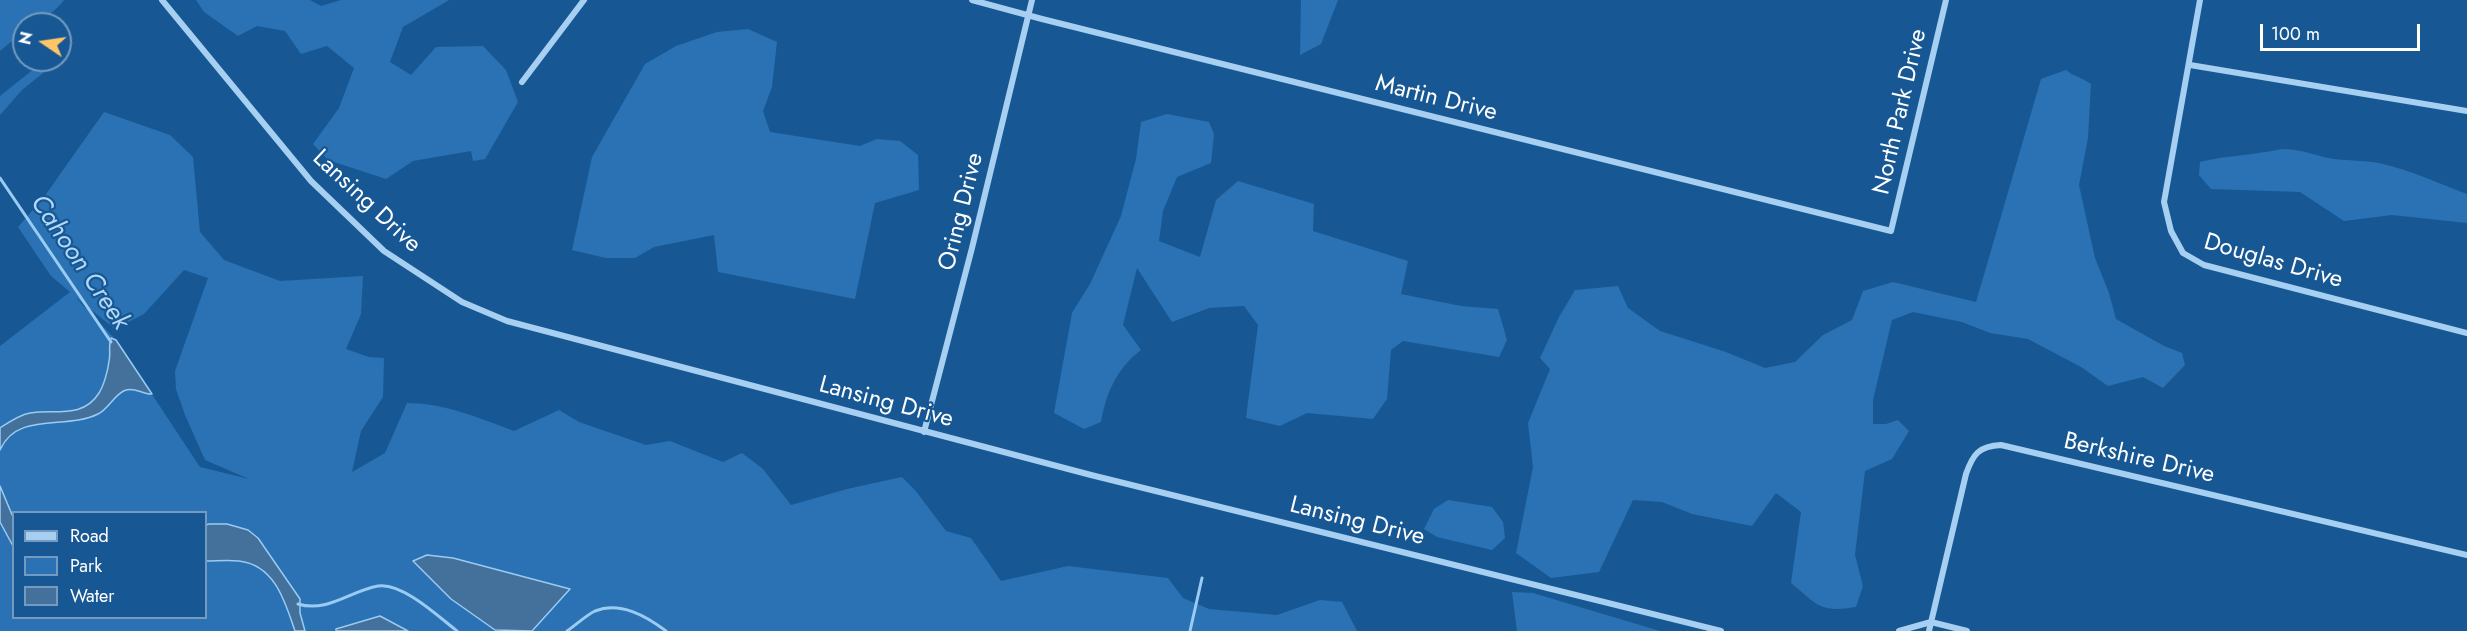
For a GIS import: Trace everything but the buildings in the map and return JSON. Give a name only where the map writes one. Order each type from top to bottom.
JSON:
[{"type":"street","name":"Lansing Drive","points":[[162,0],[317,187],[384,251],[462,302],[507,321],[924,432],[1721,631]]},
{"type":"street","points":[[522,82],[584,0]]},
{"type":"street","name":"Martin Drive","points":[[972,0],[1028,16],[1892,231]]},
{"type":"street","name":"Oring Drive","points":[[924,432],[972,248],[1032,0]]},
{"type":"street","name":"North Park Drive","points":[[1892,231],[1946,0]]},
{"type":"street","name":"Douglas Drive","points":[[2200,0],[2164,202],[2171,231],[2183,253],[2204,265],[2467,333]]},
{"type":"street","points":[[2190,65],[2467,111]]},
{"type":"street","name":"Berkshire Drive","points":[[1931,622],[1966,474],[1972,458],[1986,446],[2001,445],[2467,555]]},
{"type":"street","points":[[1899,631],[1931,622],[1967,631]]},
{"type":"street","points":[[1929,631],[1931,622]]},
{"type":"green space","points":[[0,0],[64,0],[52,12],[12,12],[12,41],[0,51]]},
{"type":"green space","points":[[196,0],[310,0],[321,6],[341,0],[449,0],[403,27],[390,62],[411,75],[436,47],[483,46],[506,70],[518,102],[485,159],[473,161],[471,151],[413,161],[386,179],[328,160],[313,144],[339,108],[354,68],[327,46],[301,54],[285,31],[257,26],[238,36],[204,12]]},
{"type":"green space","points":[[1301,0],[1338,0],[1321,44],[1300,55]]},
{"type":"green space","points":[[748,29],[777,42],[772,87],[763,111],[770,132],[860,146],[877,139],[900,141],[918,155],[919,190],[875,203],[855,299],[718,272],[714,235],[654,247],[635,258],[606,258],[572,250],[592,157],[645,64],[676,46],[717,32]]},
{"type":"green space","points":[[2066,70],[2091,84],[2088,138],[2079,185],[2095,258],[2109,293],[2116,319],[2164,346],[2182,353],[2185,365],[2163,388],[2143,377],[2108,386],[2081,367],[2028,339],[1990,333],[1962,322],[1913,312],[1892,320],[1873,400],[1873,424],[1886,424],[1898,420],[1909,431],[1892,459],[1865,471],[1855,555],[1863,586],[1856,607],[1834,609],[1820,606],[1791,583],[1801,512],[1776,493],[1752,526],[1692,514],[1662,502],[1633,500],[1599,572],[1551,578],[1516,553],[1533,467],[1528,423],[1550,369],[1540,358],[1559,317],[1575,290],[1618,286],[1628,308],[1660,331],[1726,352],[1765,368],[1795,362],[1823,335],[1852,320],[1863,291],[1893,282],[1976,302],[2041,79]]},
{"type":"green space","points":[[30,72],[44,72],[22,90],[0,115],[0,96]]},
{"type":"green space","points":[[104,112],[170,135],[193,157],[200,232],[224,260],[280,281],[363,276],[361,314],[346,349],[369,357],[384,358],[383,397],[361,431],[352,472],[385,453],[407,403],[448,408],[514,431],[559,410],[579,422],[646,445],[670,441],[723,462],[742,453],[763,469],[791,505],[847,489],[902,477],[915,490],[946,531],[971,538],[1001,581],[1068,566],[1168,578],[1183,598],[1209,609],[1277,615],[1320,600],[1342,602],[1357,631],[0,631],[0,346],[70,292],[51,276],[18,227],[44,197]],"holes":[[[184,270],[208,278],[175,371],[176,389],[205,460],[249,479],[200,467],[116,340],[75,297],[115,329],[144,314]]]},
{"type":"green space","points":[[1167,114],[1209,122],[1214,134],[1211,163],[1177,177],[1163,211],[1159,241],[1200,257],[1216,200],[1238,181],[1314,204],[1313,231],[1408,261],[1401,294],[1461,306],[1498,309],[1507,340],[1499,357],[1403,341],[1391,350],[1387,399],[1373,419],[1307,413],[1280,426],[1246,418],[1258,325],[1244,306],[1209,308],[1172,322],[1137,268],[1123,325],[1141,350],[1125,365],[1114,382],[1101,422],[1084,429],[1054,413],[1072,313],[1090,284],[1121,216],[1136,159],[1141,122]]},
{"type":"green space","points":[[2282,149],[2334,159],[2379,163],[2413,173],[2467,194],[2467,223],[2392,215],[2344,221],[2300,192],[2211,189],[2199,175],[2200,162]]},
{"type":"green space","points":[[1448,500],[1492,507],[1503,522],[1505,538],[1492,550],[1437,537],[1424,529],[1434,509]]},
{"type":"green space","points":[[1512,592],[1533,593],[1660,631],[1517,631]]},
{"type":"water","points":[[111,338],[116,340],[152,394],[133,389],[126,390],[98,414],[85,419],[43,423],[18,430],[8,438],[0,450],[0,428],[14,419],[30,413],[76,410],[92,401],[101,390],[106,377]]},
{"type":"water","points":[[0,486],[12,515],[12,544],[0,522]]},
{"type":"water","points":[[227,524],[248,530],[258,538],[300,599],[300,613],[305,631],[295,631],[277,587],[262,570],[239,561],[207,561],[207,525]]},
{"type":"water","points":[[427,555],[453,558],[570,589],[532,631],[495,630],[451,599],[413,561]]},
{"type":"water","points":[[380,616],[408,631],[336,631],[336,629]]},
{"type":"waterway","name":"Cahoon Creek","points":[[0,178],[111,342]]},
{"type":"waterway","points":[[1190,631],[1202,578]]},
{"type":"waterway","name":"Cahoon Creek","points":[[298,604],[319,606],[378,586],[388,586],[420,602],[457,631]]},
{"type":"waterway","name":"Cahoon Creek","points":[[567,631],[588,615],[604,608],[623,609],[641,615],[666,631]]}]
